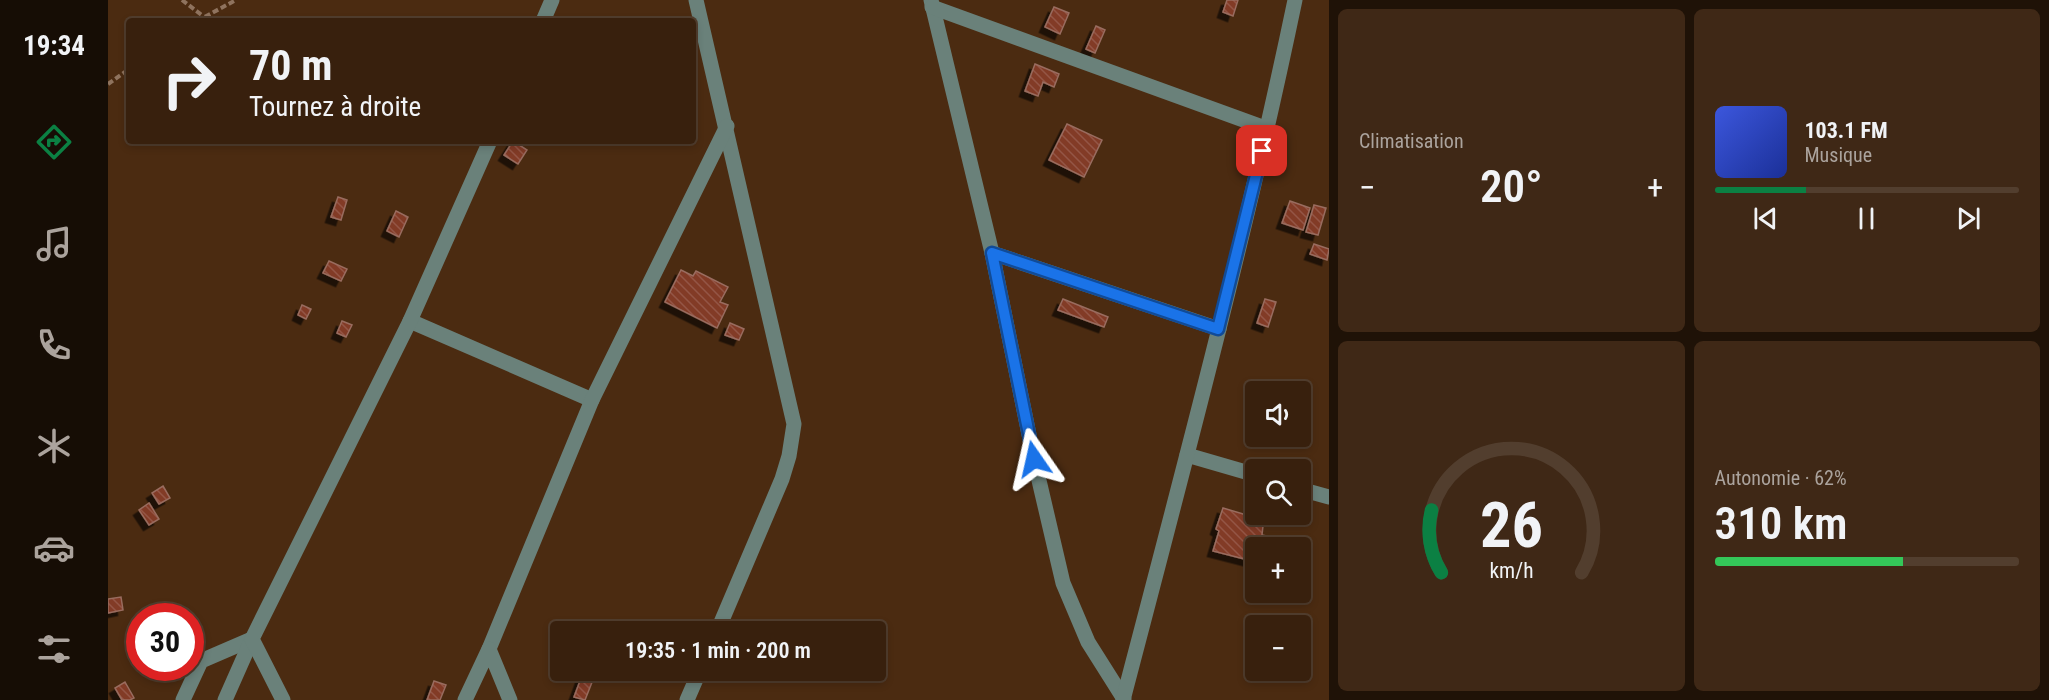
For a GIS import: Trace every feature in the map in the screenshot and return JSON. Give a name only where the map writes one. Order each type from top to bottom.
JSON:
[{"type":"street","points":[[544,18],[552,0]]},
{"type":"street","points":[[696,0],[727,126],[794,424],[789,456],[782,479],[722,621]]},
{"type":"street","points":[[1123,700],[1268,129],[1295,0]]},
{"type":"street","points":[[931,4],[1268,129]]},
{"type":"street","points":[[931,4],[992,253],[1034,459],[1063,583],[1088,642],[1123,700]]},
{"type":"street","points":[[465,700],[489,649],[592,400],[727,126]]},
{"type":"street","points":[[225,700],[252,639],[410,321],[489,144]]},
{"type":"street","points":[[992,253],[1218,329]]},
{"type":"street","points":[[410,321],[592,400]]},
{"type":"street","points":[[1187,455],[1245,472]]},
{"type":"street","points":[[1311,492],[1329,497]]},
{"type":"street","points":[[183,700],[201,661],[252,639]]},
{"type":"street","points":[[252,639],[283,700]]},
{"type":"street","points":[[489,649],[510,700]]},
{"type":"street","points":[[687,700],[695,681]]},
{"type":"path","points":[[182,0],[203,17],[236,0]]},
{"type":"path","points":[[108,84],[126,71]]},
{"type":"building","points":[[1227,0],[1238,0],[1233,16],[1223,12]]},
{"type":"building","points":[[1054,7],[1069,13],[1060,34],[1045,27]]},
{"type":"building","points":[[1096,26],[1105,30],[1095,53],[1086,49]]},
{"type":"building","points":[[1035,64],[1059,74],[1054,87],[1043,82],[1038,96],[1025,91]]},
{"type":"building","points":[[1067,124],[1102,140],[1084,177],[1049,160]]},
{"type":"building","points":[[511,144],[518,144],[527,150],[518,164],[504,155]]},
{"type":"building","points":[[338,197],[347,200],[341,220],[331,217]]},
{"type":"building","points":[[1290,201],[1310,208],[1303,230],[1282,223]]},
{"type":"building","points":[[1314,205],[1326,208],[1318,235],[1306,232]]},
{"type":"building","points":[[396,211],[408,217],[399,237],[387,231]]},
{"type":"building","points":[[1314,244],[1329,249],[1327,260],[1310,254]]},
{"type":"building","points":[[329,261],[347,269],[341,281],[323,273]]},
{"type":"building","points":[[681,270],[693,276],[696,271],[728,287],[720,302],[728,305],[717,328],[665,302]]},
{"type":"building","points":[[1063,299],[1108,317],[1104,327],[1058,310]]},
{"type":"building","points":[[1265,299],[1276,302],[1268,327],[1257,323]]},
{"type":"building","points":[[302,305],[311,309],[306,319],[298,315]]},
{"type":"building","points":[[342,321],[352,325],[346,337],[337,333]]},
{"type":"building","points":[[730,323],[744,329],[739,340],[725,335]]},
{"type":"building","points":[[163,486],[170,498],[159,504],[152,493]]},
{"type":"building","points":[[149,503],[159,519],[149,525],[139,510]]},
{"type":"building","points":[[1223,508],[1245,515],[1245,525],[1263,526],[1262,535],[1267,536],[1245,537],[1245,559],[1213,551],[1219,531],[1216,529]]},
{"type":"building","points":[[121,597],[123,610],[108,613],[108,599]]},
{"type":"building","points":[[434,681],[446,685],[440,700],[427,700]]},
{"type":"building","points":[[580,681],[592,681],[585,700],[574,697]]},
{"type":"building","points":[[125,682],[134,698],[130,700],[122,700],[115,688]]},
{"type":"route","points":[[1034,459],[992,253],[1218,329],[1262,151]]}]
